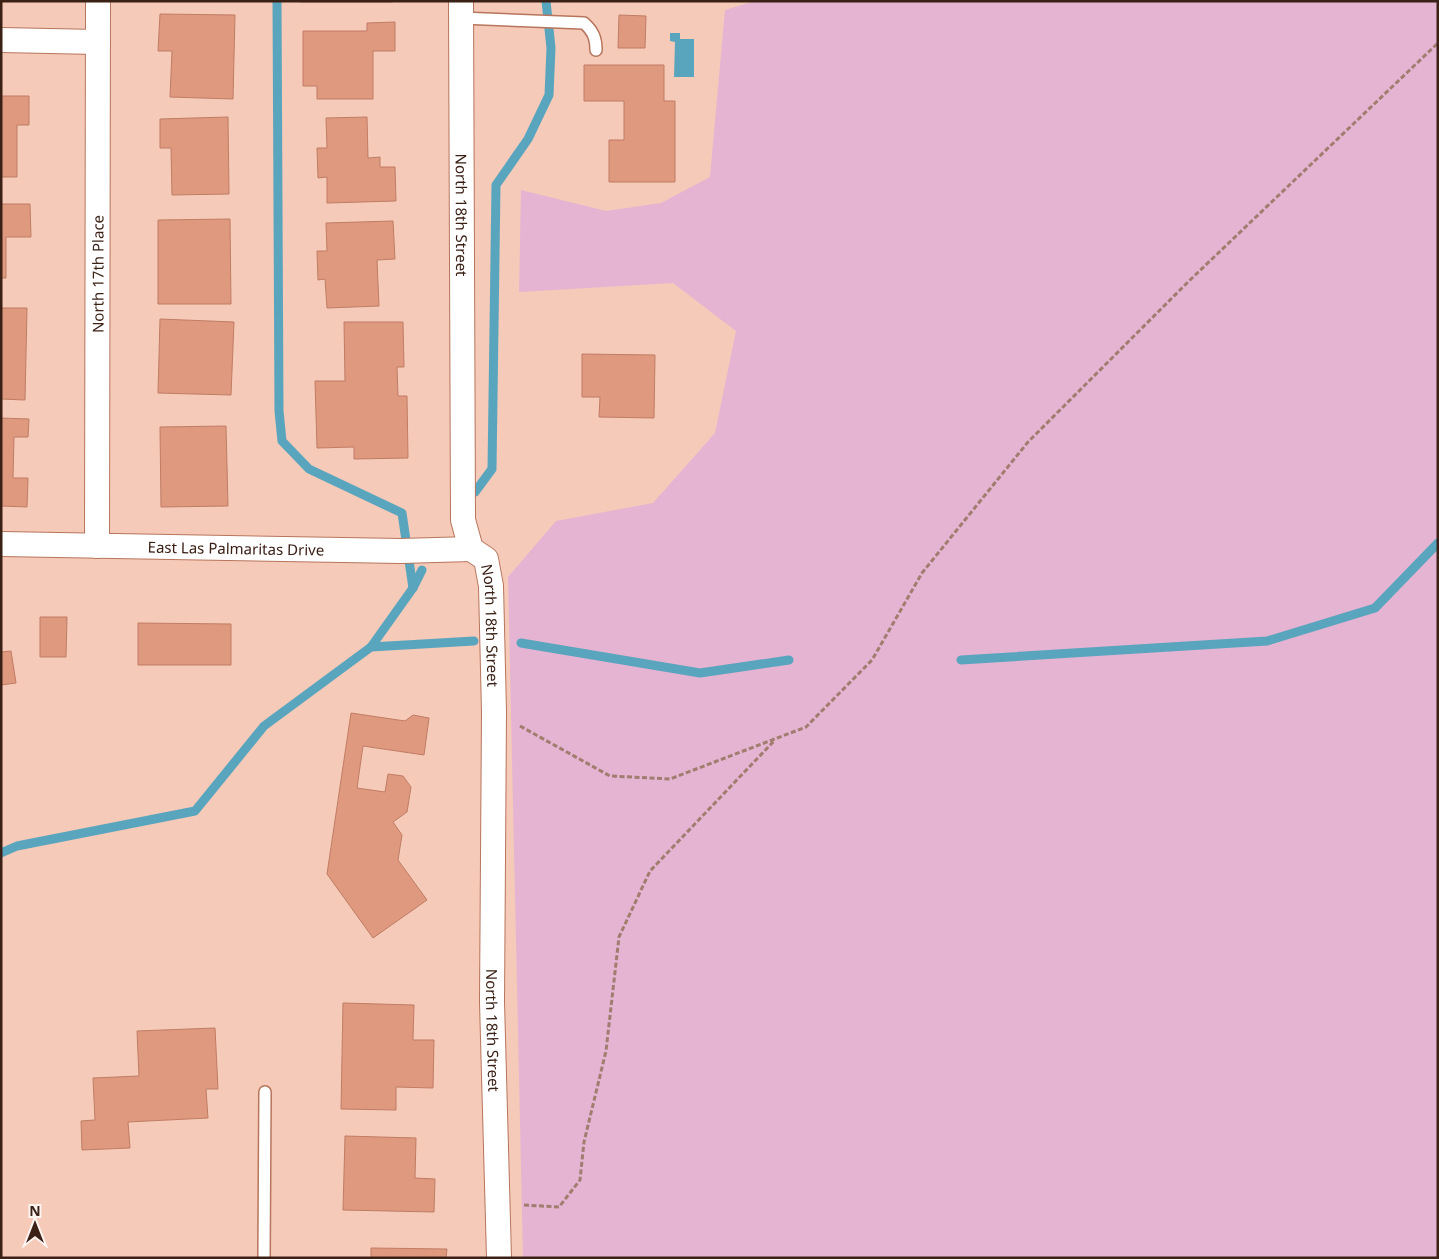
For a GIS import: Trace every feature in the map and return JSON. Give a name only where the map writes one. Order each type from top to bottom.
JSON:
[{"type":"street","name":"North 17th Place","points":[[97,546],[98,1]]},
{"type":"street","name":"North 18th Street","points":[[461,10],[462,488],[463,520],[471,549],[486,559],[491,586],[494,712],[492,1002],[499,1258]]},
{"type":"street","points":[[1,40],[98,42]]},
{"type":"street","name":"East Las Palmaritas Drive","points":[[1,544],[401,551],[471,549]]},
{"type":"lane","points":[[461,10],[584,23],[592,30],[596,41],[596,50]]},
{"type":"lane","points":[[264,1258],[265,1092]]},
{"type":"path","points":[[494,712],[507,714],[521,727],[610,776],[670,779],[806,727],[872,660],[922,573],[1028,442],[1190,280],[1438,43]]},
{"type":"path","points":[[498,1204],[558,1207],[580,1180],[584,1142],[606,1052],[619,937],[650,872],[776,738]]},
{"type":"shaded area","points":[[755,1],[1438,1],[1438,1258],[523,1258],[508,577],[556,521],[653,503],[715,433],[736,331],[673,283],[519,292],[521,190],[606,211],[661,203],[710,177],[725,10]]},
{"type":"water","points":[[670,33],[680,33],[680,39],[694,39],[694,77],[674,77],[675,42],[670,41]]},
{"type":"building","points":[[392,1],[392,2],[301,2]]},
{"type":"building","points":[[160,14],[235,15],[233,99],[170,97],[172,51],[158,51]]},
{"type":"building","points":[[619,15],[646,16],[645,48],[618,48]]},
{"type":"building","points":[[395,22],[395,51],[373,51],[373,99],[317,99],[317,86],[303,86],[303,31],[367,31],[367,23]]},
{"type":"building","points":[[584,65],[664,65],[664,101],[675,101],[675,182],[609,182],[609,140],[624,140],[624,101],[584,101]]},
{"type":"building","points":[[1,96],[29,96],[29,125],[17,125],[17,177],[1,177]]},
{"type":"building","points":[[228,117],[229,194],[172,195],[171,148],[160,148],[160,119]]},
{"type":"building","points":[[367,117],[368,158],[380,157],[380,167],[395,167],[396,201],[327,203],[327,177],[318,178],[317,148],[327,148],[326,118]]},
{"type":"building","points":[[1,204],[30,204],[31,237],[6,237],[6,278],[1,278]]},
{"type":"building","points":[[230,219],[231,304],[158,304],[158,220]]},
{"type":"building","points":[[393,221],[395,259],[377,260],[379,306],[327,308],[325,279],[318,280],[317,251],[327,251],[326,223]]},
{"type":"building","points":[[1,308],[27,308],[25,400],[1,399]]},
{"type":"building","points":[[160,319],[234,322],[231,395],[158,393]]},
{"type":"building","points":[[344,322],[403,322],[404,367],[397,367],[398,396],[407,396],[408,458],[354,459],[354,447],[317,448],[315,381],[345,381]]},
{"type":"building","points":[[582,354],[655,355],[654,418],[599,417],[600,397],[582,397]]},
{"type":"building","points":[[1,418],[29,419],[28,437],[14,437],[13,478],[28,478],[27,507],[1,506]]},
{"type":"building","points":[[226,426],[228,506],[161,507],[160,427]]},
{"type":"building","points":[[40,617],[67,617],[66,657],[40,657]]},
{"type":"building","points":[[138,623],[231,624],[231,665],[138,665]]},
{"type":"building","points":[[11,651],[16,683],[1,685],[1,652]]},
{"type":"building","points":[[351,713],[405,721],[413,715],[429,718],[424,755],[363,746],[357,788],[385,792],[388,774],[403,776],[411,787],[407,812],[393,822],[402,835],[398,860],[427,900],[373,938],[327,874]]},
{"type":"building","points":[[343,1003],[414,1005],[413,1040],[434,1040],[433,1088],[396,1087],[396,1110],[341,1109]]},
{"type":"building","points":[[215,1028],[218,1089],[206,1089],[208,1118],[128,1122],[130,1148],[82,1150],[81,1121],[95,1120],[93,1078],[139,1076],[137,1031]]},
{"type":"building","points":[[345,1136],[416,1138],[415,1178],[435,1179],[434,1212],[343,1210]]},
{"type":"building","points":[[371,1248],[447,1249],[446,1258],[371,1258]]},
{"type":"waterway","points":[[277,1],[279,411],[282,441],[309,469],[402,513],[413,588]]},
{"type":"waterway","points":[[475,492],[492,469],[496,185],[528,139],[549,95],[551,48],[546,1]]},
{"type":"waterway","points":[[961,660],[1267,641],[1375,608],[1438,543]]},
{"type":"waterway","points":[[371,647],[413,588],[422,570]]},
{"type":"waterway","points":[[1,853],[17,846],[195,811],[264,726],[371,647],[474,641]]},
{"type":"waterway","points":[[521,643],[700,673],[789,660]]}]
